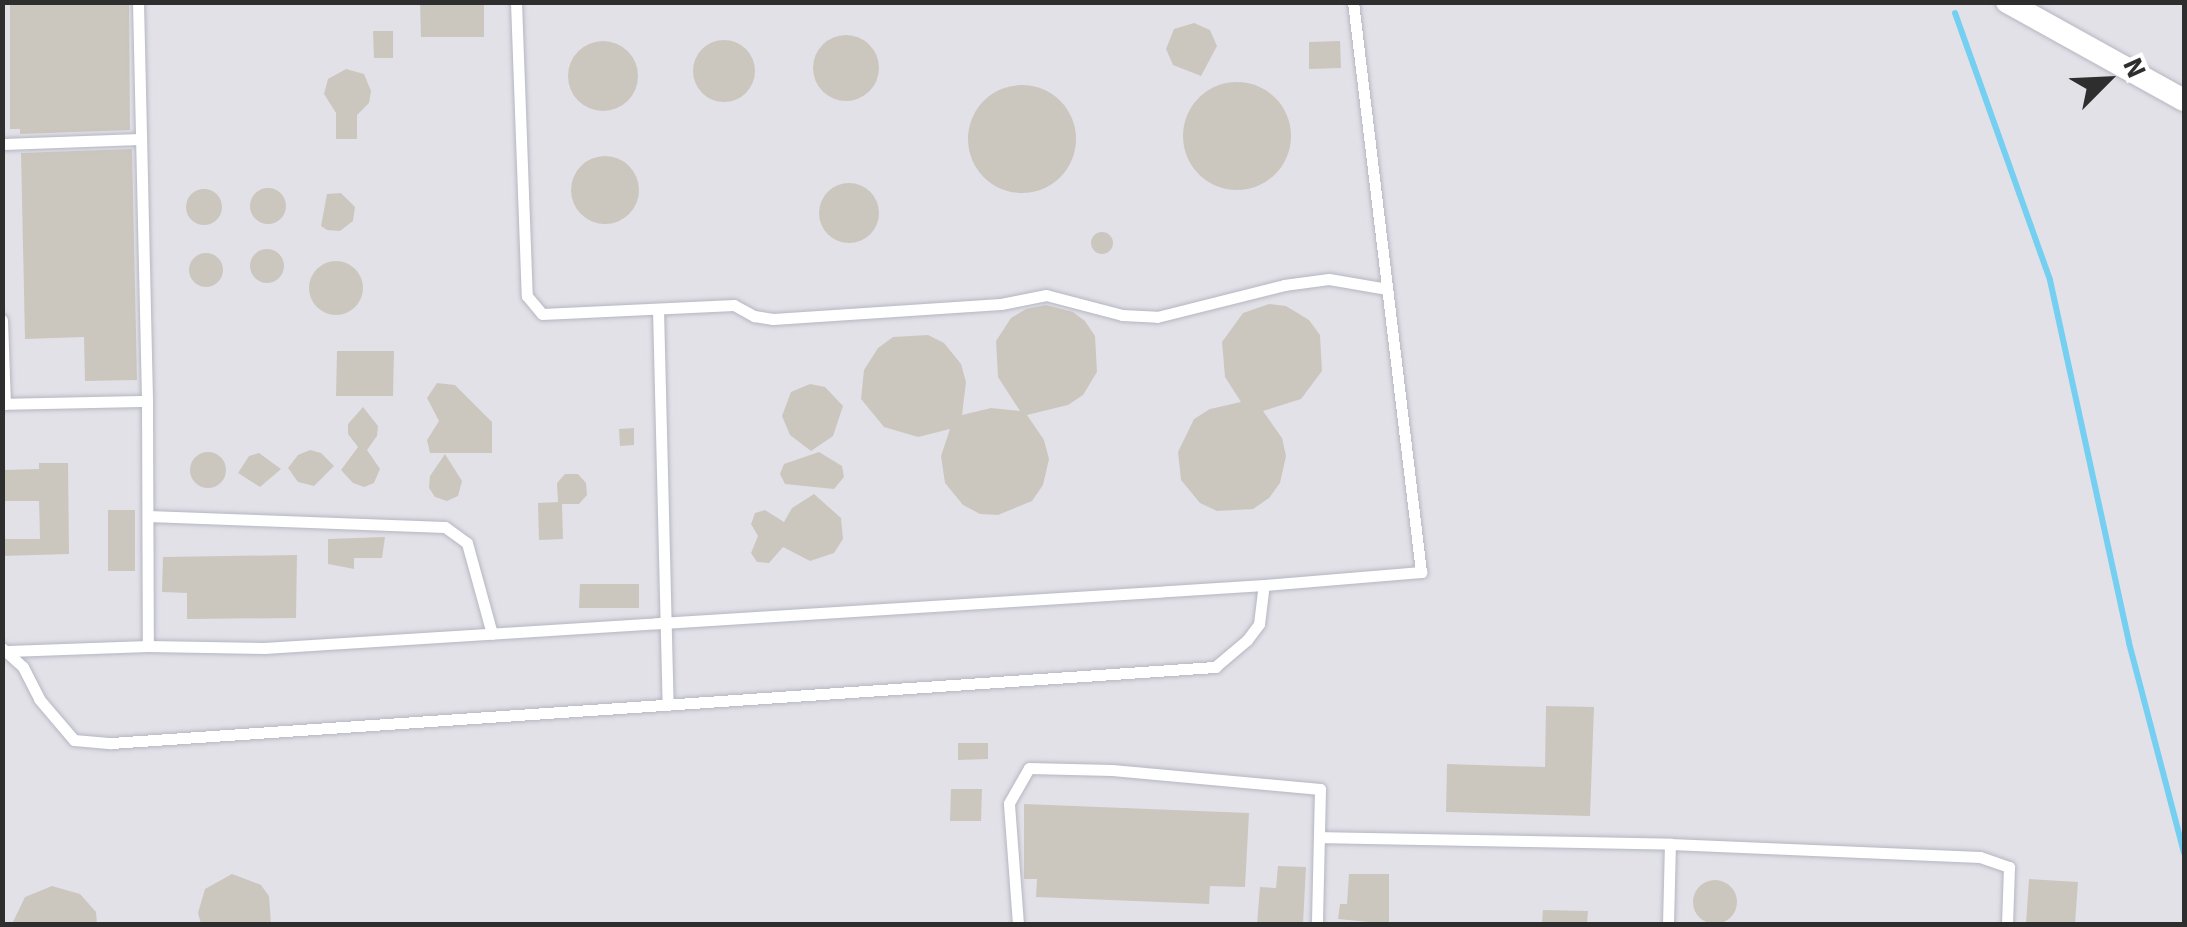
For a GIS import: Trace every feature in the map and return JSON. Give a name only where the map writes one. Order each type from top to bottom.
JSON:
[{"type":"street","points":[[2007,2],[2184,100]]},
{"type":"lane","points":[[138,2],[148,401],[148,646]]},
{"type":"lane","points":[[516,2],[530,304],[542,314],[734,304],[754,316],[773,319],[1001,304],[1046,295],[1122,314],[1157,317],[1284,285],[1328,279],[1387,288]]},
{"type":"lane","points":[[5,650],[264,648],[1421,572],[1354,2]]},
{"type":"lane","points":[[2,144],[141,139]]},
{"type":"lane","points":[[658,308],[668,705]]},
{"type":"lane","points":[[2,320],[4,404],[148,401]]},
{"type":"lane","points":[[148,516],[445,527],[467,544],[492,634]]},
{"type":"lane","points":[[5,650],[74,740],[111,743],[1215,667],[1259,624],[1264,585]]},
{"type":"lane","points":[[1018,924],[1009,803],[1029,768],[1112,770],[1320,789],[1317,924]]},
{"type":"lane","points":[[1319,837],[1670,844],[1980,858],[2008,866],[2007,924]]},
{"type":"lane","points":[[1668,924],[1670,844]]},
{"type":"shaded area","points":[[3,3],[2184,3],[2184,924],[3,924]]},
{"type":"building","points":[[10,2],[129,2],[130,130],[20,134],[20,129],[10,129]]},
{"type":"building","points":[[420,2],[484,2],[484,37],[421,37]]},
{"type":"building","points":[[1194,23],[1210,30],[1217,46],[1201,76],[1173,65],[1166,49],[1174,29]]},
{"type":"building","points":[[373,31],[393,31],[393,58],[374,58]]},
{"type":"building","points":[[846,35],[859,37],[869,45],[877,55],[877,81],[869,91],[859,99],[846,101],[833,99],[823,91],[815,81],[813,68],[815,55],[823,45],[833,37]]},
{"type":"building","points":[[724,40],[746,49],[755,71],[746,93],[724,102],[702,93],[693,71],[702,49]]},
{"type":"building","points":[[603,41],[628,51],[638,76],[628,101],[603,111],[578,101],[568,76],[578,51]]},
{"type":"building","points":[[1340,41],[1341,68],[1309,69],[1309,42]]},
{"type":"building","points":[[346,69],[364,74],[371,91],[369,103],[357,115],[357,139],[336,139],[336,113],[324,94],[328,79]]},
{"type":"building","points":[[1237,82],[1258,86],[1275,98],[1287,115],[1291,136],[1287,157],[1275,174],[1258,186],[1237,190],[1216,186],[1199,174],[1187,157],[1183,136],[1187,115],[1199,98],[1216,86]]},
{"type":"building","points":[[1022,85],[1052,94],[1060,101],[1067,109],[1076,139],[1067,169],[1060,177],[1052,184],[1022,193],[992,184],[984,177],[977,169],[968,139],[977,109],[984,101],[992,94]]},
{"type":"building","points":[[132,149],[137,380],[85,381],[84,337],[25,339],[21,153]]},
{"type":"building","points":[[605,156],[629,166],[639,190],[629,214],[605,224],[581,214],[571,190],[581,166]]},
{"type":"building","points":[[849,183],[870,192],[879,213],[870,234],[849,243],[828,234],[819,213],[828,192]]},
{"type":"building","points":[[268,188],[281,193],[286,206],[281,219],[268,224],[255,219],[250,206],[255,193]]},
{"type":"building","points":[[204,189],[217,194],[222,207],[217,220],[204,225],[191,220],[186,207],[191,194]]},
{"type":"building","points":[[341,193],[355,207],[353,221],[340,231],[327,230],[321,226],[327,194]]},
{"type":"building","points":[[1102,232],[1110,235],[1110,251],[1102,254],[1094,251],[1091,243],[1094,235]]},
{"type":"building","points":[[267,249],[279,254],[284,266],[279,278],[267,283],[255,278],[250,266],[255,254]]},
{"type":"building","points":[[206,253],[218,258],[223,270],[218,282],[206,287],[194,282],[189,270],[194,258]]},
{"type":"building","points":[[336,261],[355,269],[363,288],[355,307],[336,315],[317,307],[309,288],[317,269]]},
{"type":"building","points":[[1269,304],[1286,306],[1309,320],[1320,335],[1322,371],[1301,399],[1263,411],[1282,438],[1286,456],[1280,483],[1269,498],[1253,509],[1217,511],[1200,503],[1181,480],[1178,452],[1194,419],[1210,409],[1241,402],[1225,377],[1222,342],[1243,313]]},
{"type":"building","points":[[1046,305],[1073,312],[1085,321],[1095,336],[1097,372],[1083,395],[1068,405],[1027,415],[1044,440],[1049,459],[1043,485],[1032,501],[998,515],[980,514],[963,505],[945,483],[941,456],[950,429],[918,437],[884,427],[861,399],[864,370],[878,348],[893,337],[928,335],[944,343],[961,364],[966,382],[962,415],[991,408],[1020,411],[998,377],[996,341],[1011,318],[1026,309]]},
{"type":"building","points":[[337,351],[394,351],[393,396],[336,396]]},
{"type":"building","points":[[437,383],[455,385],[492,422],[492,453],[430,453],[427,440],[439,421],[427,398]]},
{"type":"building","points":[[810,384],[825,387],[843,406],[833,436],[811,451],[790,435],[782,416],[791,392]]},
{"type":"building","points":[[363,407],[378,426],[377,436],[367,450],[380,469],[374,483],[364,487],[353,483],[341,470],[358,447],[348,434],[348,424]]},
{"type":"building","points":[[634,428],[634,445],[620,446],[619,429]]},
{"type":"building","points":[[310,450],[321,453],[334,466],[314,486],[298,482],[288,468],[298,455]]},
{"type":"building","points":[[208,452],[221,457],[226,470],[221,483],[208,488],[195,483],[190,470],[195,457]]},
{"type":"building","points":[[819,452],[842,466],[844,477],[834,489],[785,484],[780,474],[784,464]]},
{"type":"building","points":[[259,453],[281,469],[260,487],[238,473],[249,456]]},
{"type":"building","points":[[445,454],[462,481],[458,496],[447,501],[435,497],[429,488],[430,476]]},
{"type":"building","points":[[39,463],[68,463],[69,554],[2,556],[2,539],[40,539],[39,501],[2,501],[2,470],[39,469]]},
{"type":"building","points":[[565,474],[578,474],[586,483],[587,495],[579,504],[562,504],[563,539],[539,540],[538,503],[558,502],[557,483]]},
{"type":"building","points":[[814,494],[841,518],[843,539],[834,553],[810,561],[783,547],[769,563],[757,562],[751,553],[758,536],[751,524],[755,513],[765,510],[784,522],[792,508]]},
{"type":"building","points":[[108,510],[135,510],[135,571],[108,571]]},
{"type":"building","points":[[385,537],[382,558],[354,558],[354,569],[328,564],[328,539]]},
{"type":"building","points":[[297,555],[296,618],[187,619],[187,593],[162,592],[163,557]]},
{"type":"building","points":[[580,584],[639,584],[639,608],[579,608]]},
{"type":"building","points":[[1546,706],[1594,707],[1590,816],[1446,812],[1447,764],[1545,767]]},
{"type":"building","points":[[958,743],[988,743],[988,759],[958,760]]},
{"type":"building","points":[[951,789],[982,789],[981,821],[950,821]]},
{"type":"building","points":[[1024,804],[1249,813],[1245,887],[1210,886],[1209,904],[1036,897],[1037,879],[1024,879]]},
{"type":"building","points":[[1278,866],[1306,867],[1303,924],[1257,924],[1260,887],[1276,888]]},
{"type":"building","points":[[232,874],[261,885],[269,896],[271,924],[201,924],[198,913],[205,889]]},
{"type":"building","points":[[1349,874],[1389,874],[1389,924],[1338,919],[1340,904],[1347,904]]},
{"type":"building","points":[[2029,879],[2078,882],[2075,924],[2026,924]]},
{"type":"building","points":[[1715,880],[1731,886],[1737,902],[1731,918],[1715,924],[1699,918],[1693,902],[1699,886]]},
{"type":"building","points":[[52,886],[80,894],[96,912],[97,924],[12,924],[25,897]]},
{"type":"building","points":[[1543,910],[1588,911],[1587,924],[1542,924]]},
{"type":"waterway","points":[[1955,13],[2050,280],[2129,643],[2184,853]]}]
